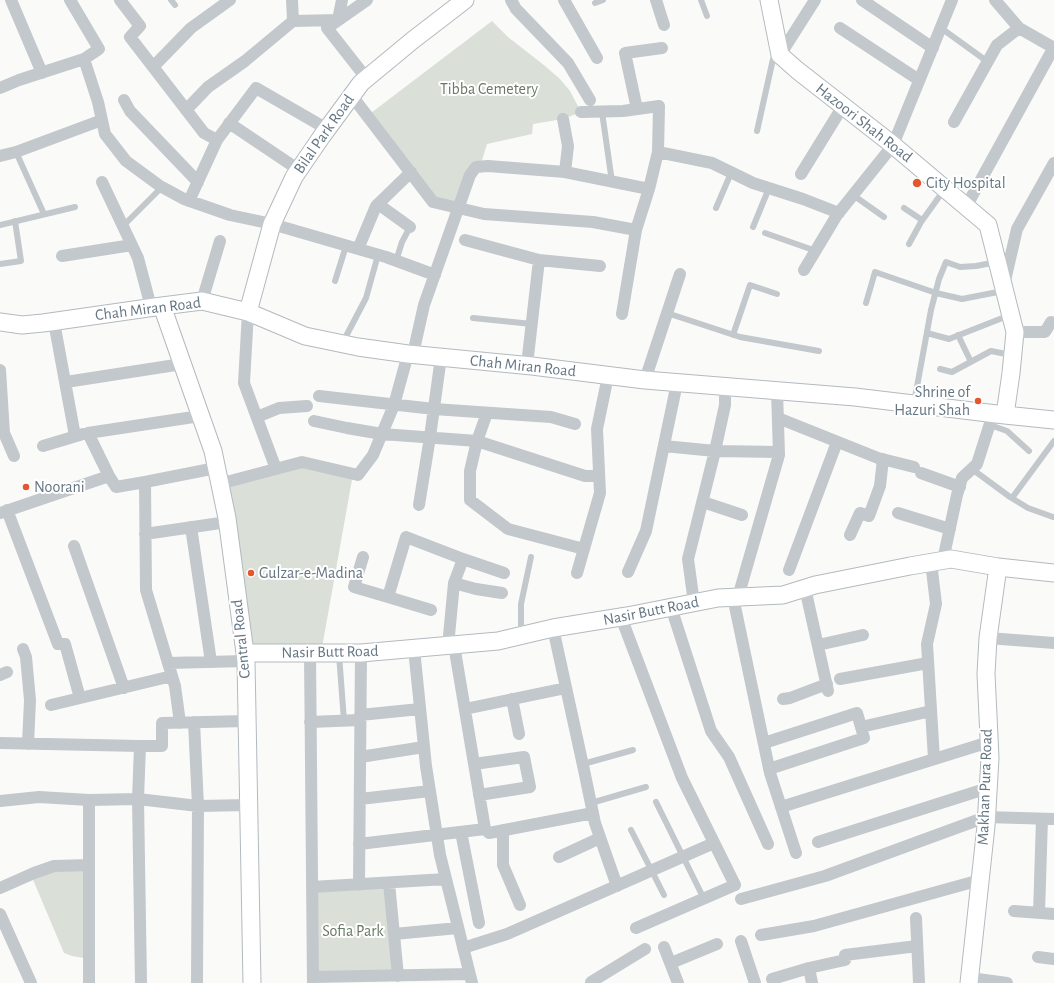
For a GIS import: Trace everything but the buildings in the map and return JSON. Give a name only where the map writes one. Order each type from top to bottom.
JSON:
[{"type":"street","points":[[11,0],[42,73]]},
{"type":"street","points":[[0,88],[84,59],[99,49],[70,0]]},
{"type":"street","points":[[120,0],[140,26],[130,37],[204,133],[217,140]]},
{"type":"street","points":[[153,67],[215,4],[230,0]]},
{"type":"street","points":[[292,0],[293,21]]},
{"type":"street","points":[[338,20],[342,0]]},
{"type":"street","points":[[367,0],[327,28],[367,78]]},
{"type":"street","name":"Bilal Park Road","points":[[248,312],[272,224],[294,177],[327,128],[361,83],[465,0]]},
{"type":"street","points":[[511,0],[516,9],[568,63],[590,100]]},
{"type":"street","points":[[564,0],[597,58]]},
{"type":"street","points":[[656,0],[664,25]]},
{"type":"street","points":[[769,0],[780,55]]},
{"type":"street","points":[[780,55],[816,0]]},
{"type":"street","points":[[862,0],[932,48]]},
{"type":"street","points":[[804,270],[839,213],[893,145],[952,0]]},
{"type":"street","points":[[966,207],[1054,48],[1019,28],[995,0]]},
{"type":"street","points":[[186,110],[208,86],[245,61],[293,21],[338,20]]},
{"type":"street","points":[[840,28],[919,80]]},
{"type":"street","points":[[954,122],[997,45],[1019,28]]},
{"type":"street","points":[[637,109],[625,53],[662,48]]},
{"type":"street","name":"Hazoori Shah Road","points":[[780,55],[893,145],[988,226],[1015,332],[1011,373],[996,418]]},
{"type":"street","points":[[84,59],[98,102],[105,134],[126,161],[162,187],[184,199],[230,215],[272,224],[358,249],[435,275]]},
{"type":"street","points":[[190,201],[217,140],[256,88],[327,128]]},
{"type":"street","points":[[352,96],[433,202],[484,214],[593,222],[636,230]]},
{"type":"street","points":[[124,100],[130,112],[198,182]]},
{"type":"street","points":[[581,112],[622,111],[658,106],[658,152],[649,189],[636,230],[622,314]]},
{"type":"street","points":[[801,174],[843,106]]},
{"type":"street","points":[[563,119],[568,146],[565,172]]},
{"type":"street","points":[[0,156],[16,152],[102,120]]},
{"type":"street","points":[[229,123],[299,170]]},
{"type":"street","points":[[658,152],[712,163],[752,183],[803,199],[839,213]]},
{"type":"street","points":[[1004,289],[1018,229],[1054,163]]},
{"type":"street","points":[[88,433],[108,476],[116,487],[144,482],[218,476],[276,469],[302,462],[358,475],[373,455],[394,405],[424,305],[470,175],[476,167],[488,166],[565,172],[649,189]]},
{"type":"street","points":[[358,249],[376,206],[411,172]]},
{"type":"street","points":[[102,182],[138,258],[156,306]]},
{"type":"street","points":[[378,204],[410,227]]},
{"type":"street","points":[[465,240],[539,260],[600,266]]},
{"type":"street","points":[[202,301],[220,241]]},
{"type":"street","points":[[62,256],[132,245]]},
{"type":"street","points":[[527,365],[539,260]]},
{"type":"street","points":[[645,380],[680,274]]},
{"type":"street","name":"Chah Miran Road","points":[[0,322],[22,325],[54,322],[156,306],[202,301],[248,312],[305,336],[343,344],[410,354],[527,365],[645,380],[855,397],[913,404],[996,418],[1054,420]]},
{"type":"street","name":"Central Road","points":[[156,306],[182,364],[213,451],[227,522],[245,657],[252,983]]},
{"type":"street","points":[[248,312],[244,382],[276,469]]},
{"type":"street","points":[[1015,332],[1045,332],[1053,319]]},
{"type":"street","points":[[54,322],[75,436]]},
{"type":"street","points":[[419,505],[441,357]]},
{"type":"street","points":[[66,382],[182,364]]},
{"type":"street","points":[[0,370],[4,433],[14,456]]},
{"type":"street","points":[[577,573],[600,493],[597,429],[608,376]]},
{"type":"street","points":[[628,572],[646,531],[677,383]]},
{"type":"street","points":[[694,602],[688,559],[715,452],[725,405],[725,387]]},
{"type":"street","points":[[777,391],[779,455],[736,597],[769,769],[796,853]]},
{"type":"street","points":[[320,396],[434,409],[551,417],[575,424]]},
{"type":"street","points":[[257,417],[279,408],[307,406]]},
{"type":"street","points":[[487,413],[477,442],[470,471],[470,500],[508,529],[584,549]]},
{"type":"street","points":[[43,446],[88,433],[200,416]]},
{"type":"street","points":[[778,418],[837,442],[960,486]]},
{"type":"street","points":[[934,759],[927,644],[936,604],[937,561],[950,529],[962,478],[977,464],[996,418]]},
{"type":"street","points":[[314,421],[382,434],[477,442],[585,476],[599,476]]},
{"type":"street","points":[[789,570],[837,442]]},
{"type":"street","points":[[664,446],[715,452],[779,452]]},
{"type":"street","points":[[850,535],[860,513],[869,516],[880,486],[884,459]]},
{"type":"street","points":[[80,698],[65,644],[58,644],[3,511],[108,476]]},
{"type":"street","points":[[144,482],[146,590],[175,686],[180,723]]},
{"type":"street","points":[[703,502],[742,515]]},
{"type":"street","points":[[898,513],[950,529]]},
{"type":"street","points":[[145,534],[227,522]]},
{"type":"street","points":[[191,527],[211,662]]},
{"type":"street","points":[[388,597],[406,538],[504,573]]},
{"type":"street","points":[[74,546],[124,688]]},
{"type":"street","points":[[363,557],[354,587],[431,610]]},
{"type":"street","points":[[463,559],[454,583],[451,646],[465,709],[484,829],[489,833],[592,808]]},
{"type":"street","name":"Nasir Butt Road","points":[[245,657],[310,653],[361,653],[498,641],[553,628],[621,617],[718,598],[782,594],[902,567],[951,559],[998,567],[1054,573]]},
{"type":"street","name":"Makhan Pura Road","points":[[970,980],[986,817],[990,758],[986,674],[988,638],[998,567]]},
{"type":"street","points":[[454,583],[476,589],[502,593]]},
{"type":"street","points":[[783,699],[828,687],[805,588]]},
{"type":"street","points":[[671,607],[710,731],[729,757],[768,844]]},
{"type":"street","points":[[621,617],[682,778],[735,885],[636,928]]},
{"type":"street","points":[[553,628],[595,823],[617,886]]},
{"type":"street","points":[[818,645],[863,635]]},
{"type":"street","points":[[988,638],[1054,643]]},
{"type":"street","points":[[22,649],[26,658],[30,700],[28,744]]},
{"type":"street","points":[[310,653],[313,980],[398,976],[422,979],[470,979],[440,855],[424,748],[414,649]]},
{"type":"street","points":[[359,885],[361,653]]},
{"type":"street","points":[[168,663],[211,662],[245,657]]},
{"type":"street","points":[[840,679],[928,663]]},
{"type":"street","points":[[51,705],[172,676]]},
{"type":"street","points":[[465,709],[566,688]]},
{"type":"street","points":[[512,699],[519,734]]},
{"type":"street","points":[[310,722],[344,721],[360,717],[420,709]]},
{"type":"street","points":[[861,727],[931,711]]},
{"type":"street","points":[[764,743],[857,713],[864,738],[769,769]]},
{"type":"street","points":[[0,743],[162,746],[162,724],[247,721]]},
{"type":"street","points":[[194,722],[198,806],[197,983]]},
{"type":"street","points":[[782,807],[989,742]]},
{"type":"street","points":[[140,746],[138,799],[141,983]]},
{"type":"street","points":[[360,757],[424,748]]},
{"type":"street","points":[[474,764],[524,757],[530,787],[479,795]]},
{"type":"street","points":[[818,842],[988,788]]},
{"type":"street","points":[[360,799],[430,791]]},
{"type":"street","points":[[0,802],[39,797],[89,800],[138,799],[198,806],[249,805]]},
{"type":"street","points":[[89,800],[89,983]]},
{"type":"street","points":[[742,899],[825,876],[986,817],[1048,819],[1040,913]]},
{"type":"street","points":[[359,844],[484,829]]},
{"type":"street","points":[[503,830],[503,865],[520,905]]},
{"type":"street","points":[[462,832],[479,923]]},
{"type":"street","points":[[559,857],[600,838]]},
{"type":"street","points":[[463,948],[506,934],[714,843]]},
{"type":"street","points":[[0,888],[54,866],[89,865]]},
{"type":"street","points":[[312,887],[446,879]]},
{"type":"street","points":[[761,935],[814,926],[980,880]]},
{"type":"street","points":[[389,883],[398,976]]},
{"type":"street","points":[[1014,910],[1054,914]]},
{"type":"street","points":[[0,914],[31,983]]},
{"type":"street","points":[[916,918],[919,983]]},
{"type":"street","points":[[394,934],[458,928]]},
{"type":"street","points":[[741,940],[755,983]]},
{"type":"street","points":[[670,963],[717,944]]},
{"type":"street","points":[[772,979],[808,968],[845,960],[845,955],[917,946]]},
{"type":"street","points":[[664,947],[678,983]]},
{"type":"street","points":[[590,983],[645,949]]},
{"type":"street","points":[[1038,957],[1054,959]]},
{"type":"street","points":[[808,968],[812,983]]},
{"type":"street","points":[[970,980],[1008,983]]},
{"type":"lane","points":[[595,3],[603,0]]},
{"type":"lane","points":[[701,0],[707,16]]},
{"type":"lane","points":[[941,28],[988,62]]},
{"type":"lane","points":[[757,132],[773,59],[780,55]]},
{"type":"lane","points":[[602,112],[612,182]]},
{"type":"lane","points":[[16,152],[44,214]]},
{"type":"lane","points":[[716,208],[731,173]]},
{"type":"lane","points":[[123,226],[162,187]]},
{"type":"lane","points":[[753,227],[769,188]]},
{"type":"lane","points":[[909,244],[922,220],[944,189]]},
{"type":"lane","points":[[853,195],[884,217]]},
{"type":"lane","points":[[0,224],[75,206]]},
{"type":"lane","points":[[904,208],[922,220]]},
{"type":"lane","points":[[0,264],[21,261],[15,221]]},
{"type":"lane","points":[[396,261],[402,242],[410,227]]},
{"type":"lane","points":[[765,233],[816,251]]},
{"type":"lane","points":[[335,281],[346,246]]},
{"type":"lane","points":[[343,344],[366,298],[378,255]]},
{"type":"lane","points":[[913,404],[939,279],[946,262],[960,267],[997,262]]},
{"type":"lane","points":[[866,303],[874,272],[936,293],[962,299],[1004,289]]},
{"type":"lane","points":[[733,335],[750,285],[777,294]]},
{"type":"lane","points":[[667,313],[733,335],[764,342],[819,351]]},
{"type":"lane","points":[[927,333],[950,339],[1011,315]]},
{"type":"lane","points":[[473,318],[532,324]]},
{"type":"lane","points":[[958,335],[970,362]]},
{"type":"lane","points":[[940,369],[952,372],[991,351],[1013,355]]},
{"type":"lane","points":[[996,418],[1007,431],[1030,451]]},
{"type":"lane","points":[[1012,498],[1054,441]]},
{"type":"lane","points":[[972,469],[1028,508],[1053,517]]},
{"type":"lane","points":[[521,636],[521,604],[531,557]]},
{"type":"lane","points":[[339,653],[344,721]]},
{"type":"lane","points":[[583,764],[633,750]]},
{"type":"lane","points":[[592,808],[646,786]]},
{"type":"lane","points":[[656,802],[704,899]]},
{"type":"lane","points":[[631,830],[664,895]]},
{"type":"green space","name":"Tibba Cemetery","points":[[492,21],[508,37],[560,79],[570,91],[581,112],[563,119],[533,124],[532,134],[487,144],[480,167],[458,208],[433,202],[367,116]]},
{"type":"green space","points":[[302,462],[353,474],[321,653],[245,653],[219,484]]},
{"type":"green space","points":[[89,865],[89,959],[64,953],[31,875]]},
{"type":"green space","name":"Sofia Park","points":[[389,883],[398,976],[313,977],[312,887]]},
{"type":"place","name":"City Hospital","points":[[917,183]]},
{"type":"place","name":"Shrine of Hazuri Shah","points":[[978,401]]},
{"type":"place","name":"Noorani","points":[[26,487]]},
{"type":"place","name":"Gulzar-e-Madina","points":[[251,573]]}]
